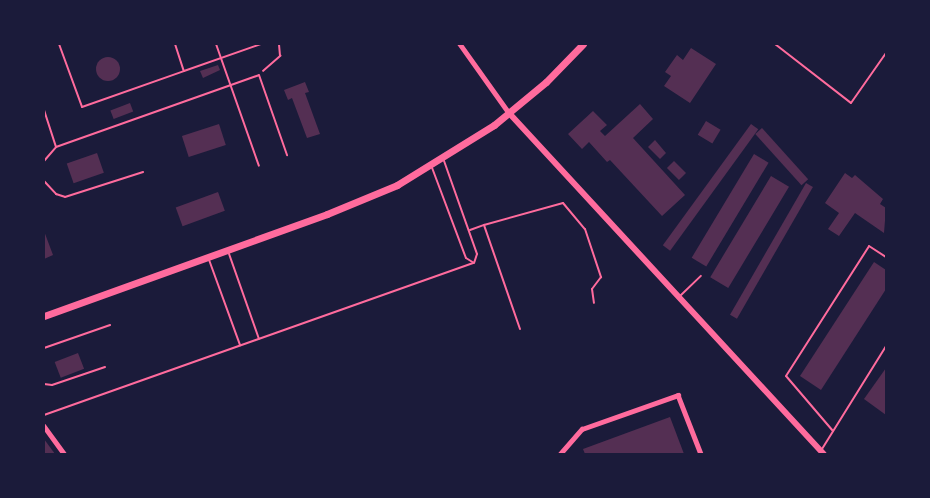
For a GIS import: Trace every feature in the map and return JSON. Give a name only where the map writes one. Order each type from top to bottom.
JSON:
[{"type":"main road","points":[[44,316],[364,200],[443,158],[509,113],[583,44]]},
{"type":"street","points":[[460,44],[509,113],[821,454]]},
{"type":"street","points":[[560,454],[582,429],[678,395],[701,454]]},
{"type":"street","points":[[44,426],[64,454]]},
{"type":"lane","points":[[59,44],[82,107],[261,44]]},
{"type":"lane","points":[[175,44],[184,70]]},
{"type":"lane","points":[[216,44],[259,166]]},
{"type":"lane","points":[[775,44],[851,103],[886,53]]},
{"type":"lane","points":[[44,161],[56,147],[259,75],[287,155]]},
{"type":"lane","points":[[44,110],[56,147]]},
{"type":"lane","points":[[443,158],[477,254],[474,263]]},
{"type":"lane","points":[[431,165],[466,258],[474,263]]},
{"type":"lane","points":[[44,181],[56,194],[65,196],[143,172]]},
{"type":"lane","points":[[469,231],[563,203],[585,229],[601,277],[592,289],[594,303]]},
{"type":"lane","points":[[484,225],[520,329]]},
{"type":"lane","points":[[833,430],[786,376],[869,246],[886,257]]},
{"type":"lane","points":[[228,250],[259,339]]},
{"type":"lane","points":[[208,257],[240,345]]},
{"type":"lane","points":[[44,415],[474,263]]},
{"type":"lane","points":[[678,298],[701,276]]},
{"type":"lane","points":[[44,348],[110,325]]},
{"type":"lane","points":[[821,454],[833,430],[886,346]]},
{"type":"lane","points":[[44,384],[52,385],[105,367]]},
{"type":"path","points":[[259,75],[280,56],[279,44]]},
{"type":"building","points":[[691,48],[716,64],[690,103],[664,86],[671,76],[665,72],[677,55],[683,60]]},
{"type":"building","points":[[108,57],[116,61],[120,69],[116,77],[108,81],[100,77],[96,69],[100,61]]},
{"type":"building","points":[[218,65],[220,70],[203,78],[200,71]]},
{"type":"building","points":[[305,82],[309,92],[305,93],[320,134],[307,138],[292,98],[288,100],[284,90]]},
{"type":"building","points":[[130,103],[133,111],[114,119],[110,111]]},
{"type":"building","points":[[640,104],[653,119],[633,138],[685,195],[662,216],[610,160],[607,162],[589,142],[582,149],[568,134],[593,111],[607,125],[600,131],[605,136]]},
{"type":"building","points":[[706,121],[721,130],[712,143],[698,135]]},
{"type":"building","points":[[219,124],[226,145],[189,157],[182,136]]},
{"type":"building","points":[[751,124],[758,129],[670,251],[663,245]]},
{"type":"building","points":[[762,128],[808,179],[801,185],[755,134]]},
{"type":"building","points":[[655,140],[666,153],[660,159],[648,147]]},
{"type":"building","points":[[97,153],[104,173],[74,183],[67,163]]},
{"type":"building","points":[[754,154],[769,163],[706,266],[692,258]]},
{"type":"building","points":[[674,161],[686,173],[679,180],[667,168]]},
{"type":"building","points":[[845,173],[852,178],[855,175],[883,199],[880,204],[886,208],[884,233],[855,213],[839,236],[828,229],[839,213],[825,203]]},
{"type":"building","points":[[771,176],[789,187],[728,288],[710,277]]},
{"type":"building","points":[[806,183],[813,187],[737,319],[730,315]]},
{"type":"building","points":[[218,192],[225,211],[183,226],[176,207]]},
{"type":"building","points":[[44,231],[53,255],[44,259]]},
{"type":"building","points":[[874,262],[886,270],[886,289],[821,390],[800,376]]},
{"type":"building","points":[[78,353],[84,369],[61,378],[55,362]]},
{"type":"building","points":[[886,368],[886,415],[864,399]]},
{"type":"building","points":[[670,417],[684,454],[585,454],[583,449]]},
{"type":"building","points":[[44,439],[55,454],[44,454]]}]
